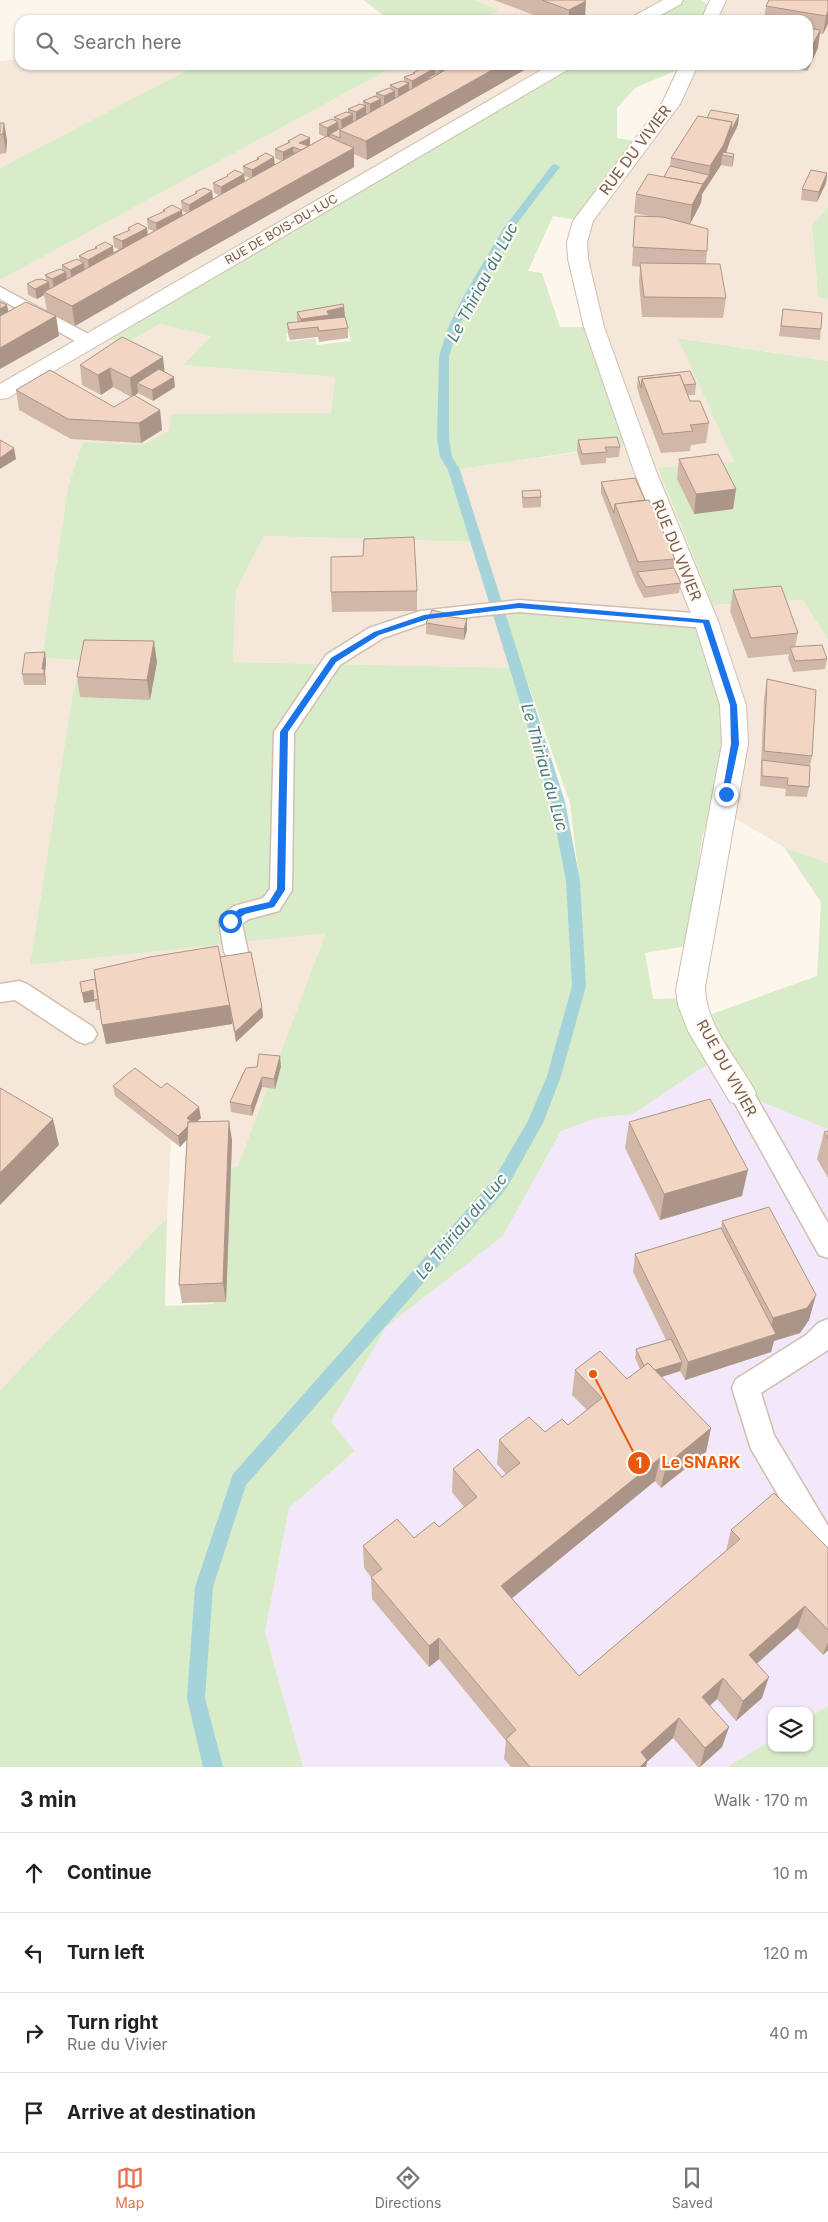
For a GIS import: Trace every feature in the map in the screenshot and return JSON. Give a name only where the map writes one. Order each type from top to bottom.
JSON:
[{"type":"street","points":[[649,15],[675,0]]},
{"type":"street","points":[[711,15],[718,0]]},
{"type":"street","name":"RUE DE BOIS-DU-LUC","points":[[0,393],[554,70]]},
{"type":"street","name":"RUE DU VIVIER","points":[[687,70],[671,104],[586,216],[577,242],[578,259],[594,327],[645,471],[706,621],[733,705],[735,744],[693,969],[691,994],[698,1019],[706,1035],[741,1093]]},
{"type":"lane","points":[[0,292],[88,341]]},
{"type":"lane","points":[[236,952],[230,921],[242,912],[271,905],[281,890],[284,732],[333,660],[376,633],[427,616],[478,610],[519,606],[706,621]]},
{"type":"lane","points":[[0,993],[19,990],[85,1034]]},
{"type":"lane","name":"RUE DU VIVIER","points":[[741,1093],[828,1247]]},
{"type":"lane","points":[[828,1331],[816,1344],[746,1388],[761,1440],[828,1553]]},
{"type":"shaded area","points":[[473,0],[665,0],[646,15],[489,15],[498,10]]},
{"type":"shaded area","points":[[718,0],[828,0],[828,207],[812,227],[818,297],[828,299],[828,361],[679,338],[734,462],[658,469],[713,605],[803,600],[828,640],[828,863],[784,847],[722,811],[733,705],[499,608],[482,558],[516,668],[233,662],[236,590],[264,536],[476,542],[454,470],[607,448],[577,242],[686,70],[813,70],[813,15],[711,15]]},
{"type":"shaded area","points":[[15,60],[15,70],[187,70],[0,168],[0,61]]},
{"type":"shaded area","points":[[388,70],[555,70],[121,346],[160,324],[211,336],[184,365],[335,377],[331,414],[171,414],[170,431],[143,445],[83,443],[68,487],[42,658],[81,660],[72,698],[30,965],[327,932],[238,1166],[216,1173],[217,1138],[171,1140],[167,1218],[0,1390],[0,280]]},
{"type":"shaded area","points":[[828,1045],[828,1706],[813,1715],[813,1707],[768,1707],[768,1742],[727,1767],[303,1767],[265,1632],[289,1508],[355,1451],[331,1422],[386,1327],[503,1236],[561,1131],[597,1118],[633,1114],[698,1070],[712,1064]]},
{"type":"green space","points":[[363,0],[473,0],[499,10],[490,15],[383,15]]},
{"type":"green space","points":[[684,0],[701,0],[708,5],[709,15],[651,15]]},
{"type":"green space","points":[[187,70],[388,70],[0,280],[0,168]]},
{"type":"green space","points":[[554,70],[677,70],[635,88],[617,108],[617,138],[641,142],[583,221],[553,216],[528,271],[542,273],[560,327],[594,327],[635,443],[454,470],[476,542],[264,536],[236,590],[233,662],[516,668],[558,802],[573,881],[579,986],[585,988],[580,887],[570,803],[507,624],[507,613],[520,611],[697,626],[718,687],[724,765],[702,838],[687,946],[645,953],[653,999],[682,998],[712,1064],[698,1070],[633,1114],[597,1118],[561,1131],[503,1236],[386,1327],[331,1422],[355,1451],[289,1508],[265,1632],[303,1767],[0,1767],[0,1390],[167,1218],[165,1306],[214,1304],[216,1173],[238,1166],[326,933],[30,965],[72,698],[81,660],[42,658],[68,487],[83,442],[143,445],[169,431],[171,414],[331,413],[335,377],[183,365],[211,336],[160,324],[121,346],[102,333]],"holes":[[[347,325],[351,341],[317,345],[315,338],[287,342],[286,333]]]},
{"type":"green space","points":[[828,207],[828,299],[818,297],[812,226]]},
{"type":"green space","points":[[678,338],[828,361],[828,640],[803,600],[713,605],[658,468],[734,462]]},
{"type":"green space","points":[[784,847],[828,863],[828,1129],[741,1093],[698,1019],[817,976],[821,902]]},
{"type":"green space","points":[[828,1706],[828,1767],[727,1767],[768,1742],[768,1752],[813,1752],[813,1715]]},
{"type":"building","points":[[542,0],[584,0],[586,1],[569,10]]},
{"type":"building","points":[[769,0],[828,0],[828,11],[826,16],[766,6]]},
{"type":"building","points":[[813,29],[820,30],[813,45]]},
{"type":"building","points":[[418,70],[431,70],[412,81],[404,77],[415,73],[413,73]]},
{"type":"building","points":[[445,70],[492,70],[366,141],[339,130]]},
{"type":"building","points":[[443,71],[430,79],[428,78]]},
{"type":"building","points":[[402,81],[409,83],[398,89],[390,85]]},
{"type":"building","points":[[389,88],[395,91],[384,96],[376,93]]},
{"type":"building","points":[[375,96],[381,99],[370,104],[363,101]]},
{"type":"building","points":[[360,104],[366,106],[356,112],[348,109]]},
{"type":"building","points":[[711,110],[739,115],[731,131],[732,122],[707,118]]},
{"type":"building","points":[[346,112],[353,114],[341,120],[334,117]]},
{"type":"building","points":[[698,116],[732,122],[724,144],[710,166],[671,158]]},
{"type":"building","points":[[332,119],[338,122],[327,128],[319,124]]},
{"type":"building","points":[[0,123],[4,123],[3,134],[0,135]]},
{"type":"building","points":[[339,129],[340,138],[330,134]]},
{"type":"building","points":[[301,134],[310,138],[299,143],[309,146],[301,150],[293,147],[283,152],[275,149],[290,142],[288,141]]},
{"type":"building","points":[[327,136],[354,148],[72,306],[44,292]]},
{"type":"building","points":[[723,152],[734,154],[733,157],[722,155]]},
{"type":"building","points":[[266,153],[274,157],[252,170],[243,166],[259,159],[257,158]]},
{"type":"building","points":[[670,166],[709,175],[703,184],[664,177]]},
{"type":"building","points":[[235,170],[244,174],[221,187],[213,183],[228,176]]},
{"type":"building","points":[[811,170],[827,173],[819,192],[802,189]]},
{"type":"building","points":[[648,174],[703,184],[692,205],[636,194]]},
{"type":"building","points":[[204,188],[212,191],[189,205],[181,201],[197,193],[195,192]]},
{"type":"building","points":[[172,205],[182,210],[156,223],[147,219],[165,211],[163,210]]},
{"type":"building","points":[[635,216],[663,217],[708,229],[707,251],[633,247]]},
{"type":"building","points":[[138,223],[147,228],[122,241],[113,237],[130,230],[128,228]]},
{"type":"building","points":[[105,242],[113,246],[88,260],[79,256],[97,248],[95,247]]},
{"type":"building","points":[[129,245],[108,257],[107,256]]},
{"type":"building","points":[[77,259],[84,263],[70,270],[62,265]]},
{"type":"building","points":[[640,263],[720,264],[726,298],[644,297]]},
{"type":"building","points":[[60,269],[66,272],[52,279],[45,275]]},
{"type":"building","points":[[42,279],[49,282],[35,289],[27,284],[35,280]]},
{"type":"building","points":[[0,302],[7,305],[0,309]]},
{"type":"building","points":[[26,302],[56,316],[0,348],[0,316]]},
{"type":"building","points":[[343,304],[344,307],[327,311],[329,315],[301,319],[297,312]]},
{"type":"building","points":[[783,309],[822,313],[821,329],[781,326]]},
{"type":"building","points":[[345,317],[348,328],[319,331],[318,327],[289,330],[287,323]]},
{"type":"building","points":[[122,337],[163,357],[130,378],[110,368],[98,375],[80,365]]},
{"type":"building","points":[[159,369],[174,377],[152,390],[137,383]]},
{"type":"building","points":[[50,370],[114,407],[134,395],[160,410],[139,423],[68,419],[16,390]]},
{"type":"building","points":[[690,371],[696,384],[684,385],[680,375],[642,379],[641,388],[638,377]]},
{"type":"building","points":[[680,375],[690,401],[700,401],[709,423],[690,425],[693,431],[663,434],[642,379]]},
{"type":"building","points":[[617,437],[620,447],[605,447],[607,452],[582,454],[578,440]]},
{"type":"building","points":[[0,440],[14,448],[0,458]]},
{"type":"building","points":[[718,454],[736,489],[696,494],[679,459]]},
{"type":"building","points":[[635,478],[645,500],[615,504],[614,513],[601,482]]},
{"type":"building","points":[[540,490],[541,497],[523,498],[522,491]]},
{"type":"building","points":[[649,500],[675,559],[638,562],[615,504]]},
{"type":"building","points":[[414,537],[417,591],[331,592],[331,557],[363,556],[364,539]]},
{"type":"building","points":[[674,568],[681,583],[646,587],[637,572]]},
{"type":"building","points":[[781,586],[798,633],[751,638],[733,590]]},
{"type":"building","points":[[432,610],[445,613],[444,616],[467,619],[464,629],[426,623]]},
{"type":"building","points":[[84,640],[154,641],[147,680],[77,677]]},
{"type":"building","points":[[822,645],[827,659],[795,661],[790,647]]},
{"type":"building","points":[[45,652],[42,669],[44,669],[44,674],[22,674],[25,653]]},
{"type":"building","points":[[767,679],[816,690],[812,756],[764,751]]},
{"type":"building","points":[[762,760],[810,766],[809,787],[787,785],[788,778],[762,776]]},
{"type":"building","points":[[218,946],[230,1005],[102,1025],[94,970],[150,957]]},
{"type":"building","points":[[251,952],[262,1007],[235,1032],[220,957]]},
{"type":"building","points":[[95,979],[98,999],[94,1000],[93,990],[82,993],[80,982]]},
{"type":"building","points":[[259,1054],[280,1056],[274,1079],[262,1077],[251,1106],[230,1102],[246,1068],[257,1067]]},
{"type":"building","points":[[135,1068],[161,1088],[167,1083],[199,1107],[187,1118],[192,1122],[188,1122],[188,1126],[178,1136],[113,1086]]},
{"type":"building","points":[[0,1088],[53,1119],[0,1173]]},
{"type":"building","points":[[710,1099],[748,1170],[664,1194],[629,1122]]},
{"type":"building","points":[[229,1121],[223,1283],[179,1285],[188,1122]]},
{"type":"building","points":[[828,1131],[828,1139],[824,1132]]},
{"type":"building","points":[[769,1207],[816,1295],[807,1308],[773,1318],[722,1221]]},
{"type":"building","points":[[721,1228],[776,1334],[688,1362],[635,1254]]},
{"type":"building","points":[[671,1339],[682,1362],[655,1370],[648,1363],[644,1366],[636,1349]]},
{"type":"building","points":[[600,1351],[627,1379],[648,1363],[711,1428],[666,1465],[660,1458],[501,1586],[579,1676],[740,1539],[731,1530],[774,1493],[828,1548],[828,1630],[805,1606],[749,1655],[769,1677],[743,1701],[723,1678],[702,1697],[729,1727],[705,1748],[679,1718],[641,1752],[647,1760],[640,1767],[530,1767],[506,1739],[516,1730],[439,1638],[429,1646],[371,1577],[382,1569],[363,1546],[397,1519],[414,1538],[434,1522],[439,1527],[477,1497],[453,1469],[478,1449],[502,1477],[520,1463],[499,1440],[529,1417],[545,1432],[562,1419],[568,1425],[602,1398],[575,1370]]},
{"type":"waterway","name":"Le Thiriau du Luc","points":[[213,1767],[196,1698],[204,1587],[239,1480],[500,1184],[535,1123],[554,1076],[579,986],[573,881],[558,802],[454,470],[446,457],[443,438],[444,357],[452,330],[468,297],[508,229],[555,167]]},
{"type":"place","name":"Le SNARK","points":[[593,1374]]},
{"type":"route","points":[[230,921],[242,912],[271,905],[281,890],[284,732],[333,660],[376,633],[427,616],[519,606],[706,621],[733,705],[735,744],[726,794]]}]
